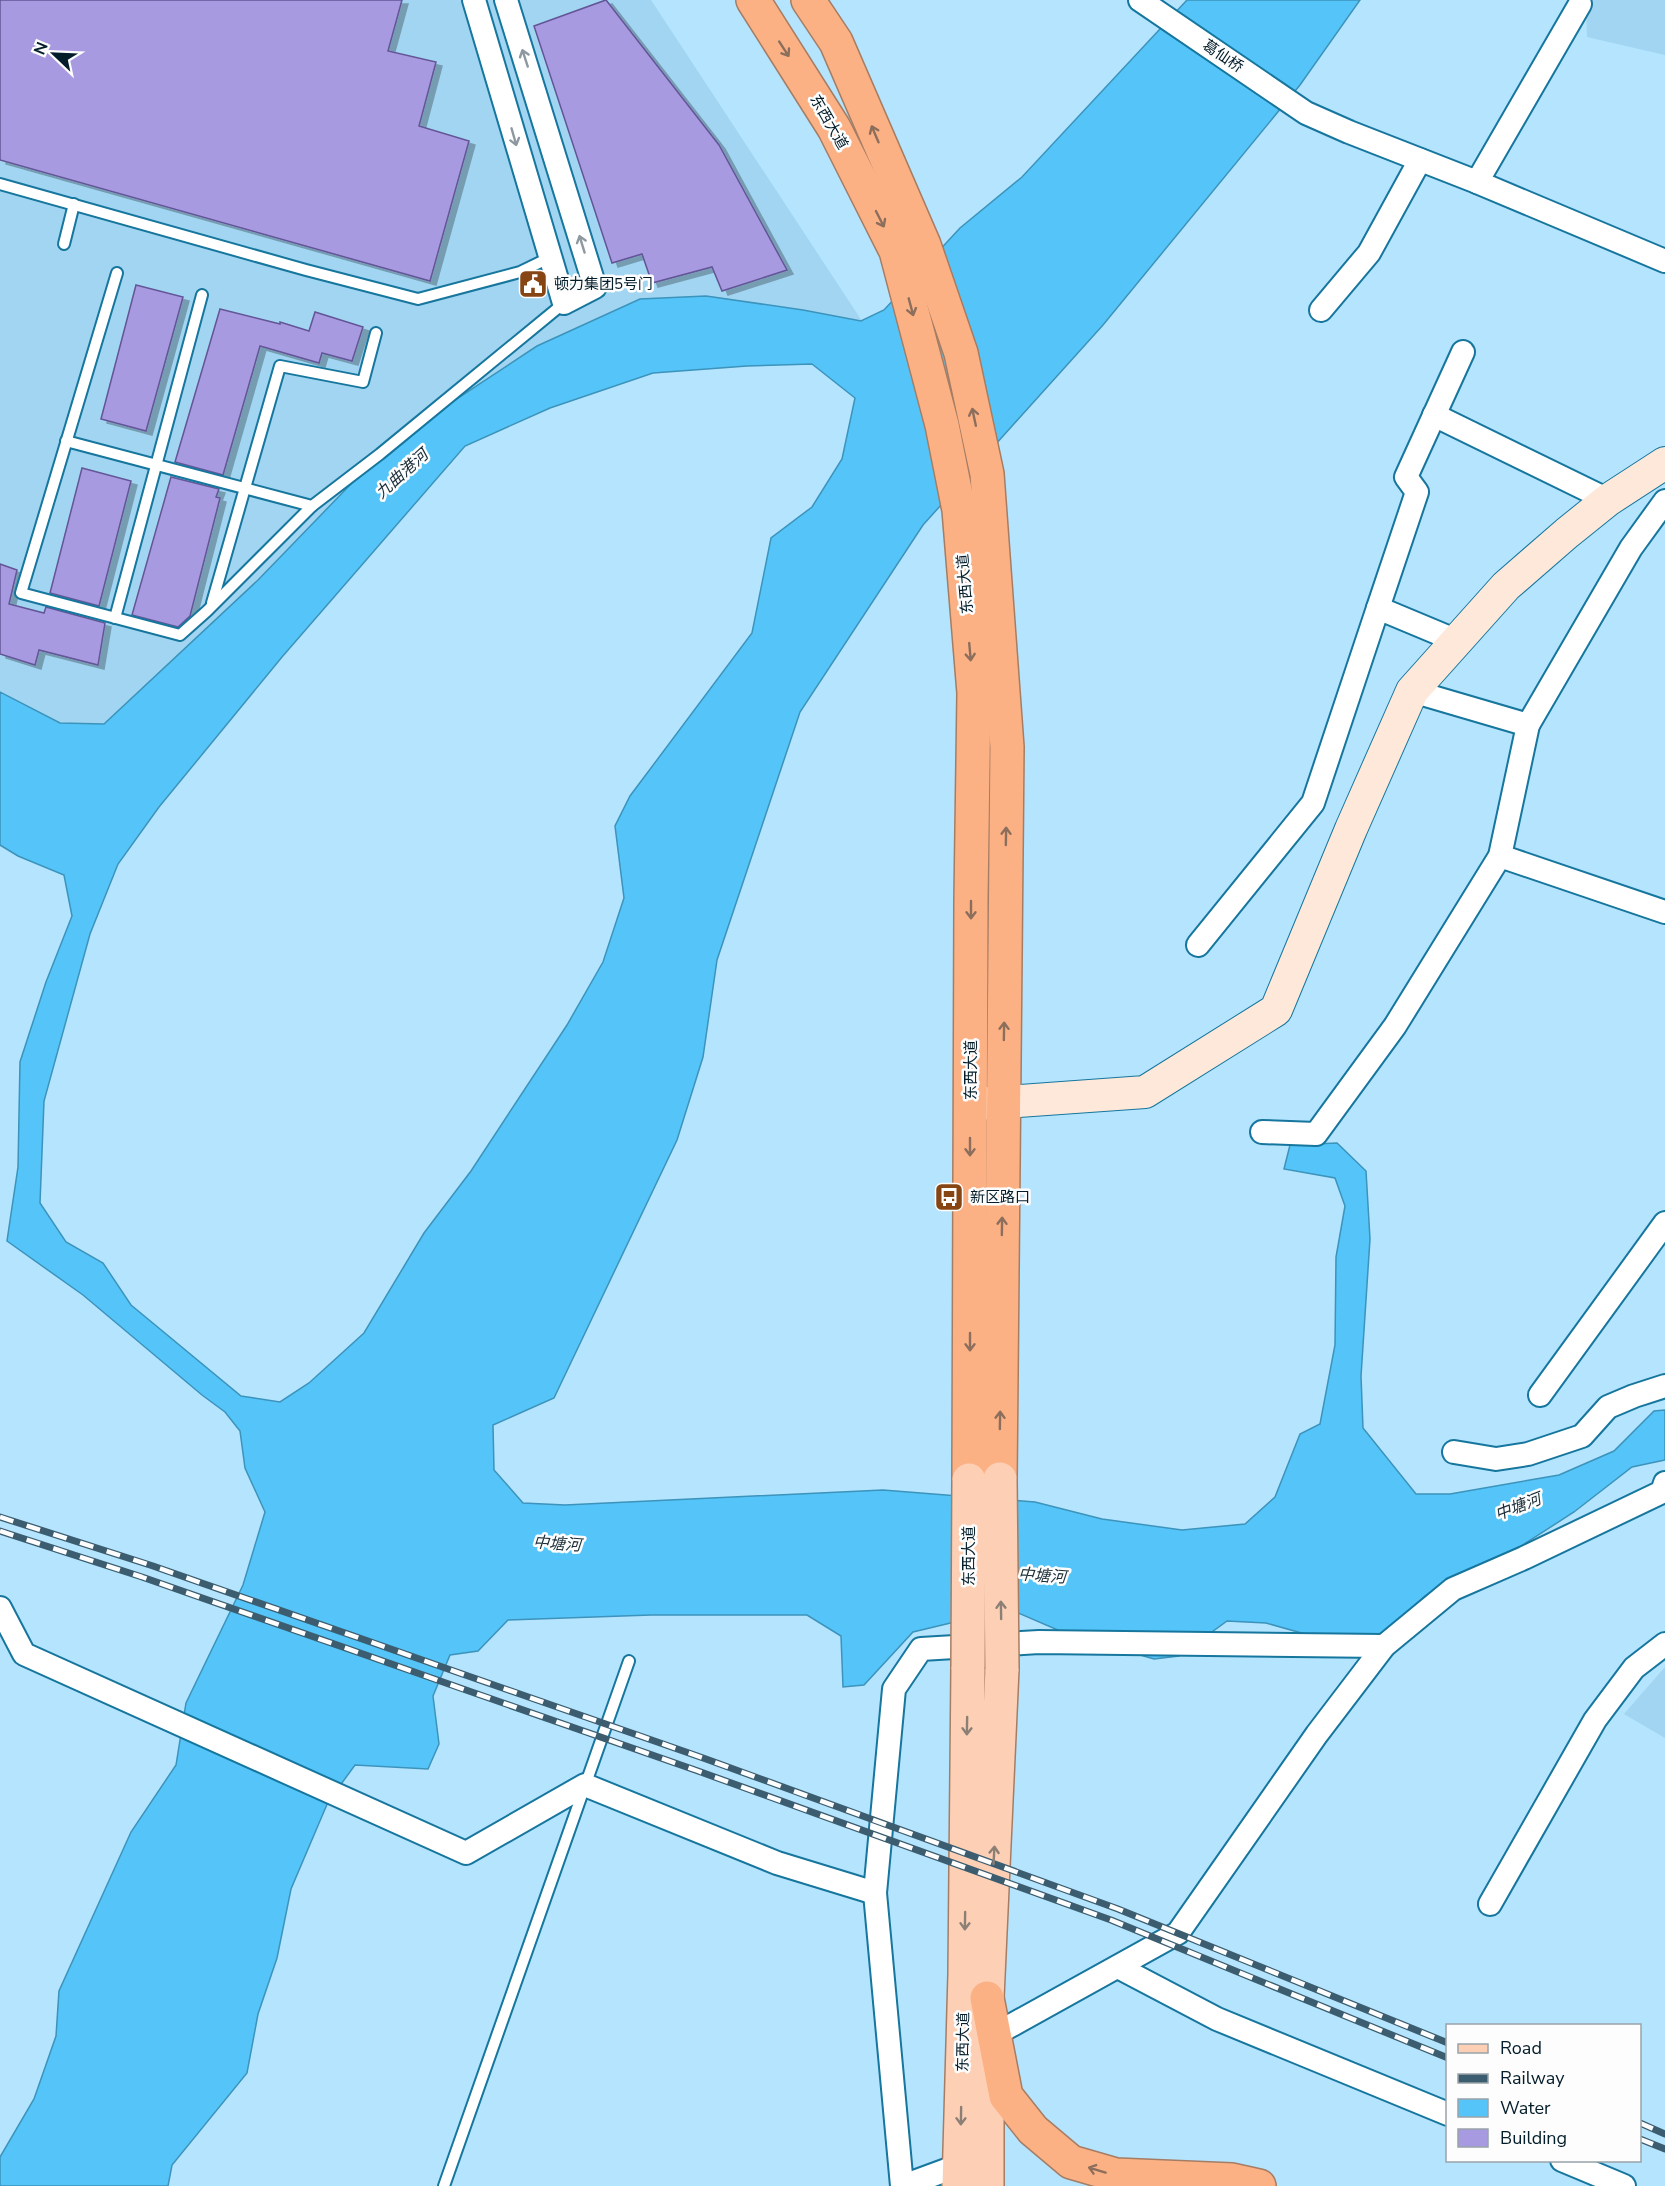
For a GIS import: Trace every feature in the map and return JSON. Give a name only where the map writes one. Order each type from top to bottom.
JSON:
[{"type":"highway","name":"东西大道","points":[[753,0],[910,248],[959,510],[974,693],[970,1105],[984,1479]]},
{"type":"highway","name":"东西大道","points":[[808,0],[836,42],[910,248],[961,353],[987,474],[1007,747],[1004,1103],[984,1479]]},
{"type":"highway","points":[[987,1998],[1006,2096],[1033,2130],[1071,2162],[1116,2175],[1232,2180],[1259,2186]]},
{"type":"main road","name":"东西大道","points":[[960,2175],[968,1667],[984,1479]]},
{"type":"main road","name":"东西大道","points":[[984,1479],[1002,1669],[987,1998],[987,2186]]},
{"type":"street","points":[[474,0],[564,303],[595,287],[506,0]]},
{"type":"street","name":"葛仙桥","points":[[1140,0],[1306,113],[1665,261]]},
{"type":"street","points":[[1477,182],[1580,4]]},
{"type":"street","points":[[1321,310],[1369,254],[1420,160]]},
{"type":"street","points":[[1198,945],[1313,803],[1417,492],[1406,477],[1463,352]]},
{"type":"street","points":[[1434,415],[1608,500]]},
{"type":"street","points":[[970,1105],[1145,1092],[1276,1010],[1351,829],[1413,692],[1506,586],[1608,500],[1665,463]]},
{"type":"street","points":[[1262,1132],[1316,1134],[1395,1026],[1500,855],[1528,725],[1631,548],[1665,501]]},
{"type":"street","points":[[1378,608],[1457,641]]},
{"type":"street","points":[[1413,692],[1528,725]]},
{"type":"street","points":[[1500,855],[1665,912]]},
{"type":"street","points":[[1540,1395],[1665,1223]]},
{"type":"street","points":[[1455,1452],[1496,1459],[1528,1454],[1582,1436],[1608,1407],[1634,1395],[1665,1386]]},
{"type":"street","points":[[994,2035],[1178,1933],[1317,1734],[1384,1646],[1453,1589],[1524,1558],[1664,1489]]},
{"type":"street","points":[[0,1608],[24,1654],[466,1853],[585,1785],[777,1863],[875,1893]]},
{"type":"street","points":[[960,2175],[903,2186],[875,1893],[894,1689],[921,1649],[1039,1642],[1384,1646]]},
{"type":"street","points":[[1490,1904],[1595,1720],[1634,1668],[1665,1644]]},
{"type":"street","points":[[1118,1966],[1217,2019],[1446,2113]]},
{"type":"street","points":[[1567,2162],[1624,2186]]},
{"type":"lane","points":[[0,184],[306,270],[418,298],[520,273],[551,258]]},
{"type":"lane","points":[[64,244],[74,204]]},
{"type":"lane","points":[[117,273],[21,593],[180,636],[312,506],[380,454],[564,303]]},
{"type":"lane","points":[[115,618],[202,295]]},
{"type":"lane","points":[[211,607],[280,366],[363,382],[375,333]]},
{"type":"lane","points":[[66,441],[312,506]]},
{"type":"lane","points":[[444,2186],[628,1661]]},
{"type":"shaded area","points":[[0,0],[651,0],[862,321],[706,296],[640,299],[537,346],[455,400],[380,454],[258,580],[104,724],[60,723],[0,692]]},
{"type":"shaded area","points":[[1586,0],[1665,0],[1665,55],[1587,37]]},
{"type":"shaded area","points":[[1665,1667],[1665,1738],[1624,1714]]},
{"type":"water","points":[[1187,0],[1360,0],[1300,85],[1103,325],[923,525],[800,712],[717,960],[703,1057],[677,1140],[554,1398],[493,1425],[494,1470],[523,1503],[565,1505],[883,1490],[1035,1502],[1102,1519],[1182,1530],[1245,1524],[1275,1497],[1300,1434],[1320,1424],[1335,1345],[1336,1257],[1345,1206],[1335,1178],[1284,1169],[1290,1145],[1337,1143],[1366,1171],[1370,1239],[1361,1376],[1363,1428],[1416,1494],[1450,1494],[1559,1475],[1614,1451],[1654,1411],[1665,1410],[1665,1460],[1632,1467],[1574,1512],[1518,1548],[1470,1570],[1425,1596],[1376,1643],[1337,1643],[1266,1623],[1227,1621],[1179,1656],[1154,1659],[1067,1634],[1009,1609],[913,1632],[864,1685],[843,1687],[841,1636],[807,1615],[651,1615],[508,1620],[478,1651],[450,1655],[433,1696],[439,1744],[428,1769],[355,1765],[328,1802],[291,1889],[277,1958],[258,2014],[247,2073],[172,2165],[168,2186],[0,2186],[0,2157],[34,2099],[56,2036],[59,1991],[131,1832],[176,1765],[186,1703],[243,1585],[265,1512],[245,1468],[240,1431],[225,1412],[83,1295],[7,1241],[18,1167],[20,1062],[46,982],[72,916],[64,875],[18,856],[0,845],[0,692],[60,723],[104,724],[258,580],[380,454],[455,400],[537,346],[640,299],[706,296],[861,321],[884,310],[960,228],[1022,177]],"holes":[[[812,364],[855,398],[842,459],[812,507],[771,538],[752,633],[630,796],[615,826],[624,898],[603,962],[567,1025],[471,1171],[424,1233],[364,1333],[309,1383],[280,1402],[241,1396],[131,1305],[103,1263],[66,1242],[40,1203],[44,1101],[90,934],[118,864],[159,807],[282,657],[465,446],[550,408],[653,373]]]},
{"type":"building","points":[[0,0],[402,0],[388,51],[436,62],[419,126],[469,141],[430,281],[0,160]]},
{"type":"building","points":[[606,0],[719,145],[787,270],[722,291],[712,267],[652,283],[642,254],[612,263],[534,26]]},
{"type":"building","points":[[136,285],[183,297],[146,431],[101,419]]},
{"type":"building","points":[[220,309],[309,331],[315,312],[363,327],[352,361],[322,353],[319,363],[260,346],[223,475],[175,462]]},
{"type":"building","points":[[82,468],[131,481],[99,606],[50,593]]},
{"type":"building","points":[[171,477],[219,489],[216,497],[220,498],[190,616],[178,627],[132,615]]},
{"type":"building","points":[[0,564],[17,570],[9,604],[44,613],[46,607],[105,623],[98,665],[39,650],[35,665],[0,654]]},
{"type":"railway","points":[[0,1517],[153,1566],[706,1759],[1118,1909],[1446,2042]]},
{"type":"railway","points":[[0,1531],[142,1577],[698,1771],[1111,1920],[1446,2057]]},
{"type":"railway","points":[[1641,2123],[1665,2134]]},
{"type":"railway","points":[[1641,2139],[1665,2149]]},
{"type":"place","name":"顿力集团5号门","points":[[533,284]]},
{"type":"place","name":"新区路口","points":[[949,1197]]},
{"type":"water label","name":"九曲港河","points":[[402,474]]},
{"type":"water label","name":"中塘河","points":[[1518,1507]]},
{"type":"water label","name":"中塘河","points":[[557,1544]]},
{"type":"water label","name":"中塘河","points":[[1042,1576]]}]
